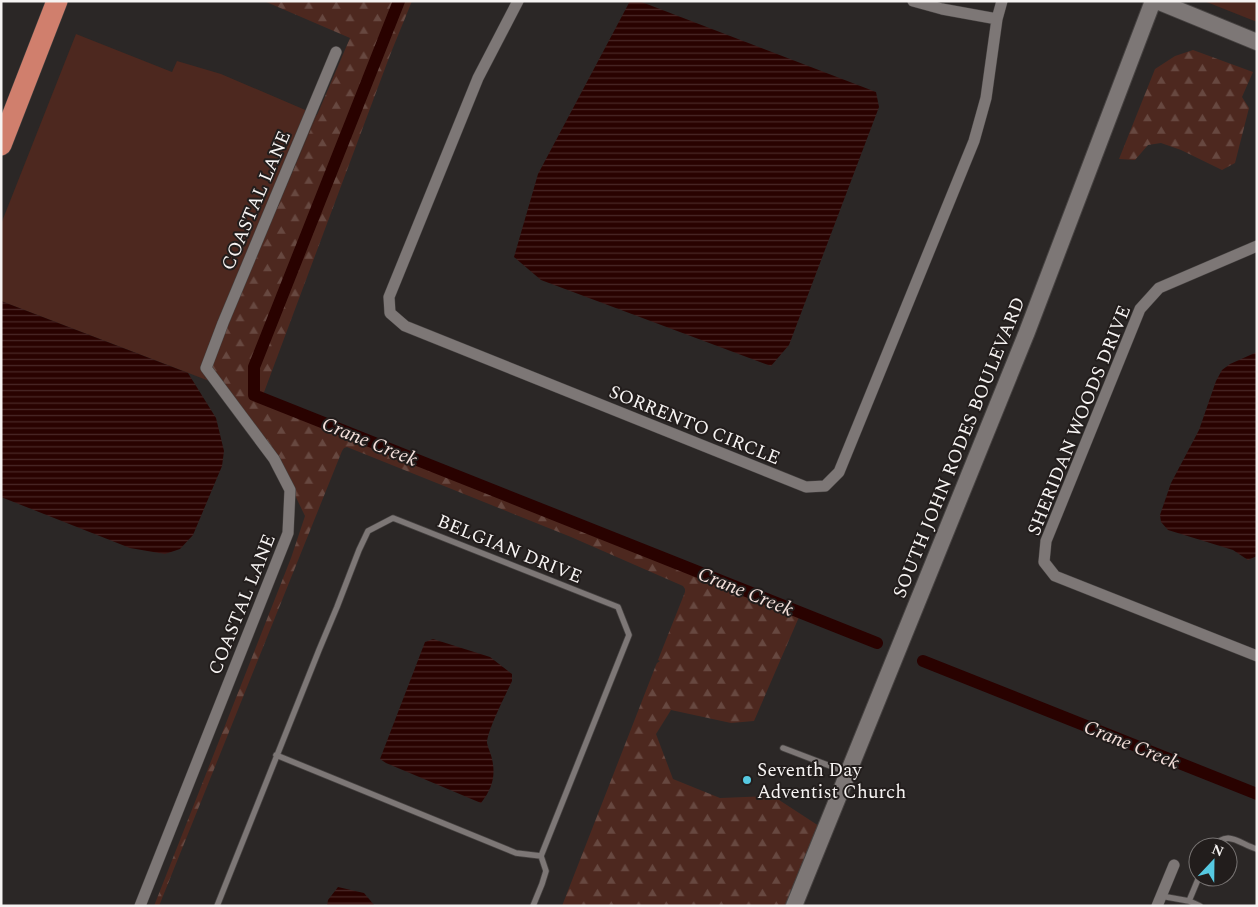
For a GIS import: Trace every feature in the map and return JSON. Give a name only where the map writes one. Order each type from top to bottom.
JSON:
[{"type":"highway","points":[[1,105],[44,1]]},
{"type":"highway","points":[[1,145],[58,1]]},
{"type":"main road","points":[[1155,1],[1257,42]]},
{"type":"main road","name":"SOUTH JOHN RODES BOULEVARD","points":[[794,906],[1027,332],[1155,1]]},
{"type":"street","name":"SORRENTO CIRCLE","points":[[518,1],[478,78],[388,297],[390,313],[405,326],[806,487],[825,486],[839,472],[974,141],[986,98],[997,19],[1002,1]]},
{"type":"street","points":[[913,1],[942,9],[997,19]]},
{"type":"street","name":"COASTAL LANE","points":[[140,906],[288,533],[290,490],[274,459],[206,368],[336,52]]},
{"type":"street","name":"SHERIDAN WOODS DRIVE","points":[[1257,246],[1159,288],[1140,308],[1046,541],[1044,562],[1055,576],[1257,656]]},
{"type":"street","points":[[1159,901],[1174,865]]},
{"type":"lane","name":"BELGIAN DRIVE","points":[[217,906],[359,550],[368,531],[393,518],[618,607],[629,635],[541,856],[546,872],[533,906]]},
{"type":"lane","points":[[782,748],[848,772]]},
{"type":"lane","points":[[276,756],[516,853],[541,856]]},
{"type":"lane","points":[[1238,841],[1257,849]]},
{"type":"lane","points":[[1189,901],[1195,887]]},
{"type":"lane","points":[[1159,901],[1189,901],[1200,906]]},
{"type":"green space","points":[[264,1],[412,1],[260,403],[369,439],[799,617],[754,721],[731,723],[671,710],[656,734],[673,779],[720,798],[773,796],[819,826],[787,906],[562,906],[656,665],[660,661],[658,660],[685,589],[683,586],[571,537],[347,447],[342,451],[159,906],[154,906],[291,558],[305,516],[276,456],[213,382],[204,379],[350,38]]},
{"type":"green space","points":[[1204,1],[1257,1],[1257,22]]},
{"type":"green space","points":[[76,34],[172,72],[177,61],[221,74],[317,115],[204,379],[1,301],[1,224]]},
{"type":"green space","points":[[1193,50],[1253,72],[1242,97],[1249,108],[1235,163],[1222,170],[1181,150],[1161,143],[1148,145],[1135,160],[1119,159],[1155,69],[1175,56]]},
{"type":"shaded area","points":[[630,1],[639,1],[876,92],[879,107],[789,345],[771,366],[541,280],[514,257],[538,174]]},
{"type":"shaded area","points":[[1,301],[188,373],[216,418],[224,451],[222,466],[193,535],[180,549],[165,554],[130,548],[1,497]]},
{"type":"shaded area","points":[[1257,352],[1257,556],[1248,560],[1233,550],[1168,530],[1161,522],[1160,515],[1171,483],[1199,430],[1216,381],[1222,370],[1230,364]]},
{"type":"shaded area","points":[[433,639],[490,657],[512,674],[512,681],[497,712],[488,737],[487,743],[492,759],[493,777],[488,793],[481,803],[380,759],[425,642]]},
{"type":"shaded area","points":[[338,887],[364,893],[375,906],[327,906],[328,900]]},
{"type":"waterway","name":"Crane Creek","points":[[399,1],[254,367],[254,395],[877,643]]},
{"type":"waterway","name":"Crane Creek","points":[[923,661],[1257,794]]},
{"type":"place","name":"Seventh Day Adventist Church","points":[[747,780]]}]
